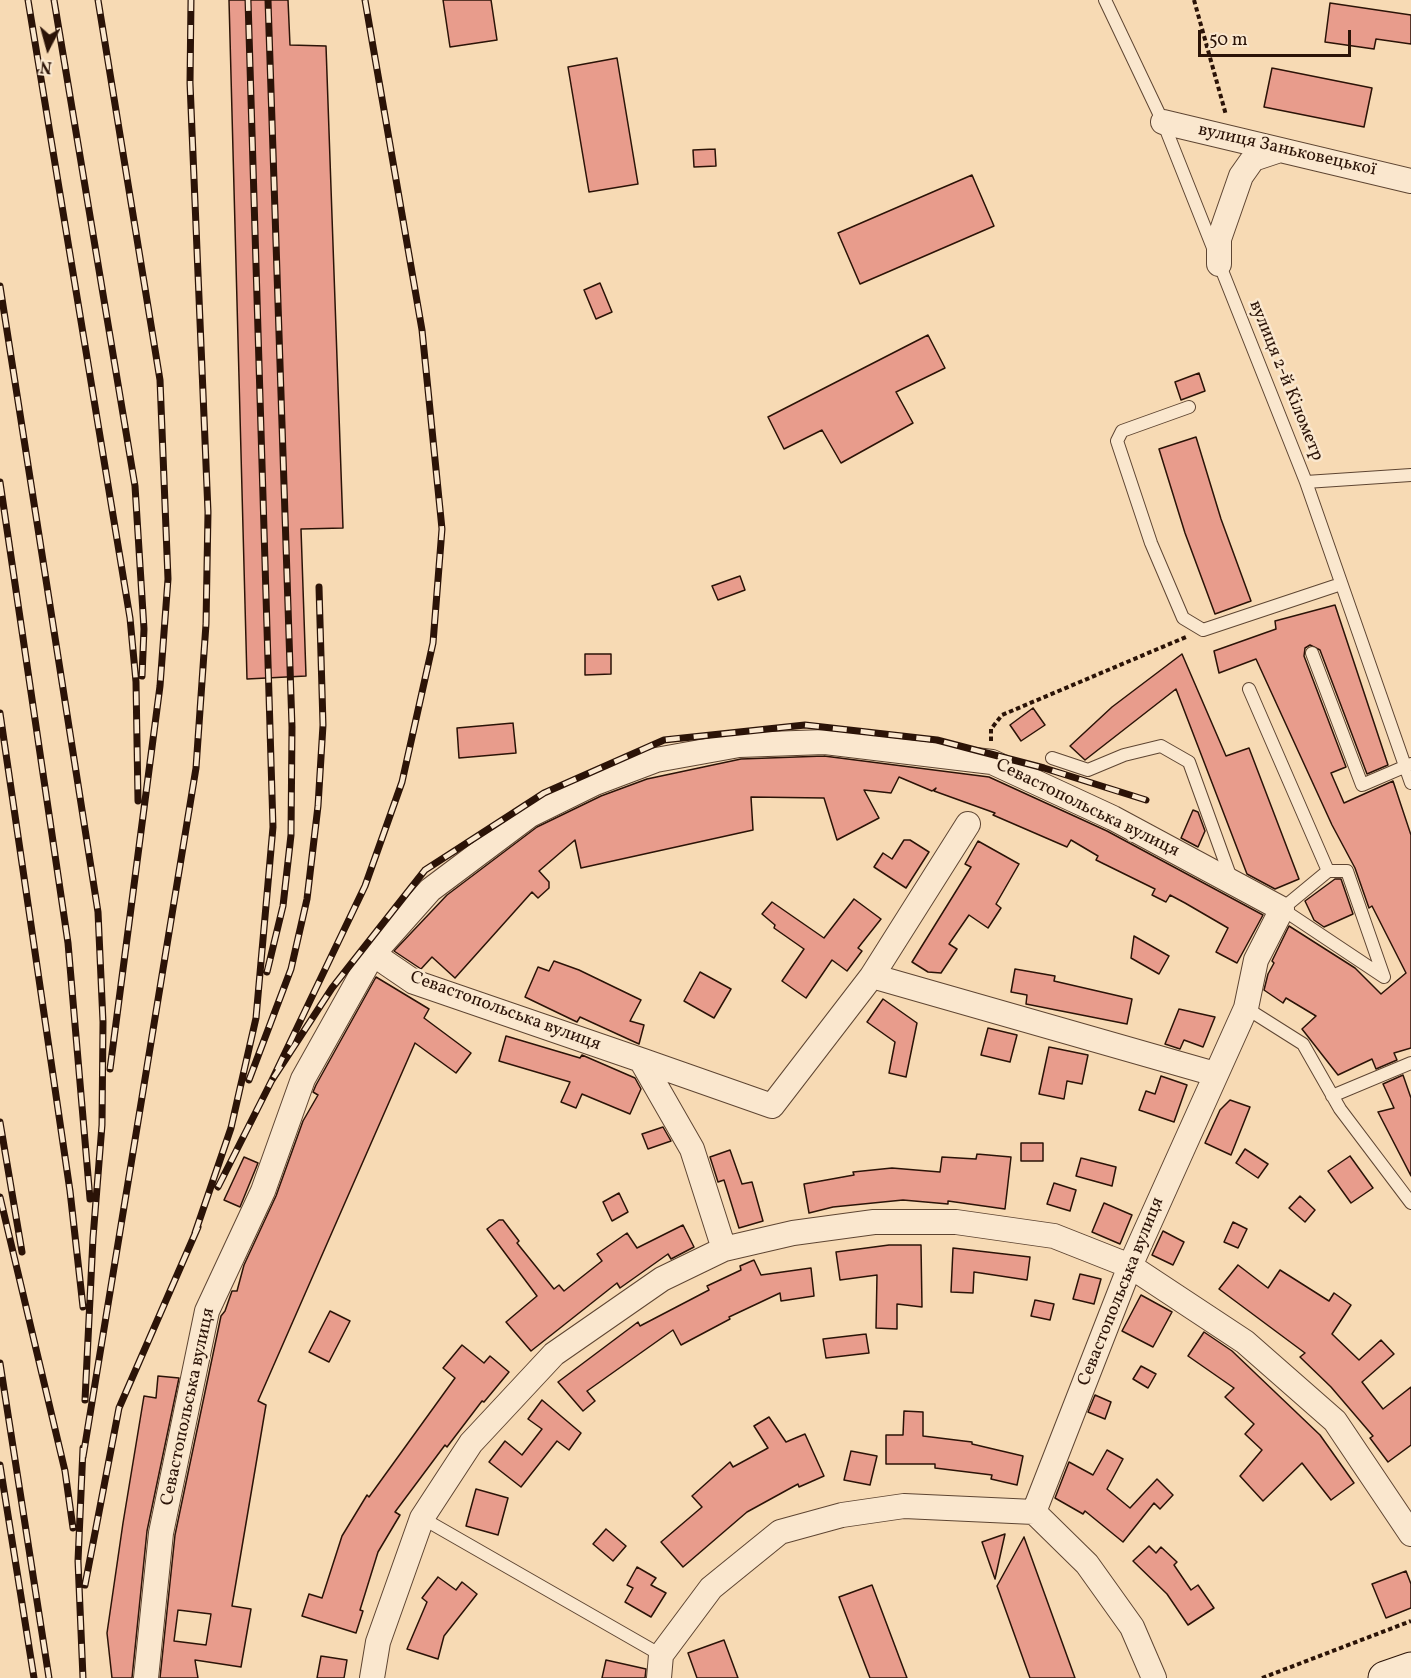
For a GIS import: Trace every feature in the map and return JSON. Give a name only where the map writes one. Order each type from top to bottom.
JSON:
[{"type":"main road","points":[[1385,1678],[1411,1669]]},
{"type":"street","name":"вулиця Заньковецької","points":[[1163,122],[1411,181]]},
{"type":"street","points":[[1219,264],[1219,239],[1241,176],[1253,159],[1280,150]]},
{"type":"street","name":"Севастопольська вулиця","points":[[146,1678],[161,1533],[207,1311],[263,1191],[303,1079],[373,954],[430,890],[530,815],[595,783],[656,760],[739,745],[825,742],[992,762],[1113,818],[1282,909],[1256,960],[1246,1008],[1130,1266],[1034,1512]]},
{"type":"street","name":"Севастопольська вулиця","points":[[373,954],[414,982],[772,1106],[872,976],[968,824]]},
{"type":"street","points":[[872,976],[1215,1074]]},
{"type":"street","points":[[641,1060],[692,1149],[724,1249]]},
{"type":"street","points":[[372,1678],[378,1642],[422,1518],[471,1443],[554,1354],[662,1279],[724,1249],[793,1233],[874,1222],[956,1222],[1054,1236],[1130,1266],[1245,1342],[1335,1421],[1411,1534]]},
{"type":"street","points":[[660,1666],[711,1588],[780,1532],[842,1515],[904,1506],[1034,1512],[1087,1564],[1131,1627],[1154,1678]]},
{"type":"lane","name":"вулиця 2-й Кілометр","points":[[1105,0],[1163,122],[1306,482],[1408,765],[1411,783]]},
{"type":"lane","points":[[1189,407],[1122,431],[1118,441],[1151,543],[1183,618],[1203,630],[1341,584]]},
{"type":"lane","points":[[1306,482],[1411,475]]},
{"type":"lane","points":[[1312,653],[1362,785],[1408,765]]},
{"type":"lane","points":[[1249,690],[1328,871]]},
{"type":"lane","points":[[1052,758],[1088,770],[1124,755],[1161,746],[1189,762],[1232,882]]},
{"type":"lane","points":[[1328,871],[1347,871],[1384,977],[1282,909],[1328,871]]},
{"type":"lane","points":[[1246,1008],[1303,1044],[1332,1096],[1411,1203]]},
{"type":"lane","points":[[1332,1096],[1411,1063]]},
{"type":"lane","points":[[422,1518],[660,1666]]},
{"type":"path","points":[[1194,0],[1232,139]]},
{"type":"path","points":[[992,762],[991,729],[1002,715],[1203,630]]},
{"type":"path","points":[[1262,1678],[1411,1621]]},
{"type":"building","points":[[229,0],[288,0],[290,45],[326,46],[343,528],[301,529],[306,676],[247,679]]},
{"type":"building","points":[[443,0],[491,0],[497,40],[450,47]]},
{"type":"building","points":[[1330,3],[1411,15],[1411,44],[1376,39],[1374,49],[1325,42]]},
{"type":"building","points":[[617,58],[638,184],[589,192],[568,67]]},
{"type":"building","points":[[1272,68],[1372,88],[1364,127],[1264,107]]},
{"type":"building","points":[[715,149],[716,166],[694,167],[693,150]]},
{"type":"building","points":[[972,175],[994,226],[860,284],[838,233]]},
{"type":"building","points":[[600,283],[612,312],[596,319],[584,290]]},
{"type":"building","points":[[928,335],[945,368],[896,392],[913,423],[841,463],[822,430],[784,449],[768,417]]},
{"type":"building","points":[[1199,373],[1205,391],[1181,400],[1175,382]]},
{"type":"building","points":[[1196,437],[1221,519],[1251,601],[1215,614],[1185,533],[1159,449]]},
{"type":"building","points":[[740,576],[745,590],[718,600],[712,586]]},
{"type":"building","points":[[1335,605],[1388,765],[1367,774],[1320,650],[1310,645],[1305,648],[1304,656],[1346,767],[1331,773],[1344,803],[1393,781],[1411,835],[1411,1048],[1394,1053],[1397,1060],[1376,1069],[1372,1059],[1338,1075],[1302,1029],[1316,1016],[1286,998],[1283,1003],[1264,990],[1268,974],[1274,963],[1272,961],[1289,926],[1355,968],[1381,994],[1406,973],[1372,906],[1369,908],[1355,868],[1332,825],[1256,659],[1219,673],[1214,651],[1276,629],[1275,621]]},
{"type":"building","points":[[585,654],[611,654],[611,674],[585,675]]},
{"type":"building","points":[[1182,654],[1226,756],[1249,748],[1299,879],[1275,889],[1247,874],[1176,689],[1085,760],[1070,746],[1112,707]]},
{"type":"building","points":[[1033,708],[1045,725],[1021,741],[1010,725]]},
{"type":"building","points":[[513,723],[516,753],[459,758],[457,728]]},
{"type":"building","points":[[824,756],[989,777],[1107,831],[1263,915],[1237,963],[1216,952],[1228,928],[1170,895],[1166,902],[1152,895],[1155,889],[1096,860],[1098,856],[1071,840],[1067,847],[993,815],[995,813],[934,791],[936,788],[932,791],[899,777],[891,793],[864,790],[879,818],[837,840],[824,798],[751,797],[753,830],[581,868],[575,840],[539,871],[549,882],[549,888],[538,898],[532,892],[455,978],[432,957],[421,969],[394,951],[447,895],[537,827],[601,796],[647,779],[741,759]]},
{"type":"building","points":[[1193,810],[1198,812],[1205,831],[1198,847],[1181,838]]},
{"type":"building","points":[[904,840],[910,840],[929,852],[906,888],[874,867],[883,853],[892,859]]},
{"type":"building","points":[[978,841],[1019,864],[996,904],[1001,908],[988,928],[969,915],[949,944],[957,949],[941,973],[928,972],[912,962],[971,867],[965,864]]},
{"type":"building","points":[[1335,879],[1341,879],[1353,914],[1324,927],[1314,920],[1305,901]]},
{"type":"building","points":[[854,899],[881,919],[858,948],[862,951],[847,971],[832,960],[806,998],[782,981],[804,949],[774,928],[775,925],[762,914],[772,902],[824,938]]},
{"type":"building","points":[[1134,936],[1169,956],[1159,974],[1131,958]]},
{"type":"building","points":[[554,961],[579,970],[641,1000],[630,1021],[644,1025],[639,1044],[580,1017],[577,1022],[525,997],[538,967],[549,971]]},
{"type":"building","points":[[1015,969],[1055,976],[1054,981],[1132,999],[1127,1024],[1026,1004],[1027,995],[1011,992]]},
{"type":"building","points":[[700,972],[731,989],[714,1018],[684,1001]]},
{"type":"building","points":[[376,977],[429,1009],[424,1018],[471,1053],[456,1073],[415,1043],[258,1401],[266,1405],[232,1606],[251,1609],[241,1667],[195,1660],[198,1678],[160,1678],[175,1535],[221,1316],[232,1291],[237,1291],[244,1265],[276,1196],[303,1121],[318,1095],[313,1092]],"holes":[[[178,1610],[211,1614],[206,1645],[174,1641]]]},
{"type":"building","points":[[883,999],[917,1023],[906,1077],[889,1073],[895,1042],[867,1022]]},
{"type":"building","points":[[1179,1009],[1215,1017],[1203,1047],[1184,1040],[1180,1049],[1165,1044]]},
{"type":"building","points":[[988,1028],[1017,1035],[1010,1062],[981,1055]]},
{"type":"building","points":[[506,1036],[580,1058],[582,1055],[635,1078],[641,1089],[630,1114],[582,1094],[576,1108],[561,1102],[570,1082],[499,1061]]},
{"type":"building","points":[[1049,1047],[1088,1055],[1082,1084],[1067,1081],[1064,1099],[1039,1094]]},
{"type":"building","points":[[1403,1075],[1411,1098],[1411,1176],[1378,1112],[1394,1108],[1383,1084]]},
{"type":"building","points":[[1161,1076],[1187,1085],[1174,1122],[1139,1110],[1146,1091],[1155,1094]]},
{"type":"building","points":[[1230,1100],[1250,1107],[1231,1155],[1205,1143],[1220,1110]]},
{"type":"building","points":[[663,1127],[671,1141],[648,1149],[642,1134]]},
{"type":"building","points":[[1021,1143],[1043,1143],[1043,1161],[1021,1161]]},
{"type":"building","points":[[1245,1149],[1268,1164],[1258,1178],[1236,1163]]},
{"type":"building","points":[[730,1150],[742,1184],[752,1182],[763,1221],[739,1228],[724,1180],[718,1182],[710,1157]]},
{"type":"building","points":[[977,1154],[1011,1157],[1005,1209],[948,1201],[948,1204],[903,1200],[833,1207],[809,1213],[804,1184],[854,1175],[853,1172],[892,1168],[940,1172],[942,1157],[976,1159]]},
{"type":"building","points":[[1350,1156],[1373,1188],[1351,1203],[1328,1171]]},
{"type":"building","points":[[244,1157],[258,1163],[240,1207],[224,1200]]},
{"type":"building","points":[[1081,1158],[1116,1167],[1112,1186],[1076,1176]]},
{"type":"building","points":[[1054,1183],[1076,1190],[1070,1211],[1047,1204]]},
{"type":"building","points":[[619,1193],[628,1212],[612,1221],[603,1202]]},
{"type":"building","points":[[1300,1196],[1315,1210],[1305,1222],[1289,1208]]},
{"type":"building","points":[[1104,1203],[1132,1215],[1120,1244],[1092,1232]]},
{"type":"building","points":[[499,1220],[503,1220],[519,1241],[517,1243],[554,1289],[559,1285],[564,1291],[602,1261],[597,1254],[627,1233],[637,1248],[683,1225],[694,1247],[671,1259],[668,1254],[620,1288],[617,1283],[531,1351],[506,1322],[537,1296],[487,1229]]},
{"type":"building","points":[[1233,1222],[1247,1229],[1238,1248],[1224,1242]]},
{"type":"building","points":[[1163,1231],[1184,1242],[1173,1265],[1152,1255]]},
{"type":"building","points":[[889,1245],[921,1245],[922,1307],[897,1304],[897,1329],[876,1328],[877,1275],[840,1280],[836,1252]]},
{"type":"building","points":[[953,1248],[1030,1257],[1027,1280],[974,1272],[973,1293],[951,1292]]},
{"type":"building","points":[[754,1260],[761,1275],[811,1268],[814,1296],[781,1301],[780,1293],[729,1317],[730,1319],[681,1345],[673,1330],[587,1391],[595,1401],[583,1411],[558,1382],[638,1322],[640,1326],[709,1290],[707,1286],[741,1270],[740,1266]]},
{"type":"building","points":[[1238,1265],[1268,1288],[1280,1270],[1329,1301],[1334,1293],[1351,1305],[1332,1334],[1359,1360],[1381,1340],[1394,1354],[1362,1382],[1383,1409],[1411,1387],[1411,1445],[1388,1462],[1370,1438],[1373,1436],[1331,1387],[1300,1357],[1305,1353],[1219,1289]]},
{"type":"building","points":[[1080,1274],[1101,1279],[1094,1304],[1073,1299]]},
{"type":"building","points":[[1141,1295],[1172,1312],[1153,1347],[1122,1331]]},
{"type":"building","points":[[1035,1300],[1054,1304],[1050,1320],[1031,1316]]},
{"type":"building","points":[[330,1311],[350,1321],[329,1362],[309,1352]]},
{"type":"building","points":[[1204,1332],[1232,1351],[1320,1435],[1354,1483],[1331,1500],[1302,1463],[1263,1501],[1240,1476],[1262,1450],[1245,1434],[1254,1424],[1225,1397],[1234,1388],[1188,1356]]},
{"type":"building","points":[[866,1334],[869,1353],[826,1358],[823,1339]]},
{"type":"building","points":[[462,1345],[484,1363],[490,1356],[509,1372],[484,1402],[482,1401],[447,1447],[445,1445],[395,1512],[400,1515],[378,1552],[360,1610],[363,1611],[356,1633],[302,1616],[309,1594],[322,1598],[342,1536],[367,1495],[369,1497],[455,1378],[443,1368]]},
{"type":"building","points":[[1141,1366],[1156,1374],[1148,1388],[1133,1379]]},
{"type":"building","points":[[158,1376],[179,1378],[147,1531],[132,1678],[112,1678],[107,1633],[123,1523],[144,1396],[156,1398]]},
{"type":"building","points":[[1095,1395],[1111,1402],[1105,1419],[1088,1412]]},
{"type":"building","points":[[542,1400],[581,1433],[569,1450],[557,1441],[521,1487],[489,1462],[505,1441],[522,1455],[542,1429],[528,1419]]},
{"type":"building","points":[[904,1411],[923,1412],[923,1436],[972,1442],[972,1444],[1023,1456],[1017,1485],[991,1479],[992,1475],[935,1468],[935,1464],[886,1464],[886,1435],[903,1435]]},
{"type":"building","points":[[769,1417],[786,1442],[805,1434],[824,1476],[799,1487],[798,1484],[747,1512],[683,1567],[661,1542],[702,1507],[692,1496],[730,1462],[733,1467],[768,1448],[754,1426]]},
{"type":"building","points":[[1107,1450],[1123,1459],[1107,1489],[1130,1508],[1157,1479],[1173,1495],[1160,1509],[1154,1503],[1123,1542],[1085,1511],[1083,1514],[1055,1498],[1069,1462],[1093,1475]]},
{"type":"building","points":[[851,1451],[877,1456],[870,1485],[844,1480]]},
{"type":"building","points":[[476,1489],[508,1498],[498,1535],[466,1526]]},
{"type":"building","points":[[606,1529],[626,1546],[613,1561],[593,1544]]},
{"type":"building","points":[[1005,1534],[995,1579],[982,1542]]},
{"type":"building","points":[[1024,1537],[1075,1678],[1030,1678],[997,1586]]},
{"type":"building","points":[[1149,1546],[1156,1553],[1161,1547],[1177,1562],[1174,1565],[1191,1590],[1198,1585],[1214,1608],[1188,1625],[1167,1594],[1133,1561]]},
{"type":"building","points":[[637,1567],[656,1578],[651,1585],[666,1593],[651,1617],[625,1602],[633,1588],[627,1585]]},
{"type":"building","points":[[1406,1571],[1411,1584],[1411,1608],[1386,1618],[1372,1584]]},
{"type":"building","points":[[438,1577],[456,1590],[462,1582],[477,1594],[444,1636],[438,1659],[407,1649],[427,1602],[422,1598]]},
{"type":"building","points":[[872,1585],[907,1678],[870,1678],[839,1597]]},
{"type":"building","points":[[724,1640],[738,1678],[697,1678],[688,1653]]},
{"type":"building","points":[[321,1656],[347,1660],[344,1678],[317,1678]]},
{"type":"building","points":[[606,1660],[646,1669],[645,1678],[602,1678]]},
{"type":"railway","points":[[28,0],[130,618],[136,682],[138,801]]},
{"type":"railway","points":[[54,0],[135,486],[144,629],[142,676]]},
{"type":"railway","points":[[98,0],[160,380],[168,579],[160,686],[110,1069]]},
{"type":"railway","points":[[83,1457],[196,768],[206,624],[208,512],[190,83],[191,0]]},
{"type":"railway","points":[[195,1233],[231,1128],[256,1018],[273,827],[248,0]]},
{"type":"railway","points":[[267,972],[283,906],[291,835],[292,727],[268,0]]},
{"type":"railway","points":[[365,0],[422,330],[442,529],[433,643],[402,782],[365,886],[272,1080],[332,988],[425,870],[544,793],[664,740],[805,725],[937,740],[1044,768],[1146,800]]},
{"type":"railway","points":[[0,286],[98,912],[103,1022],[102,1125],[93,1238],[85,1400]]},
{"type":"railway","points":[[0,482],[68,943],[90,1199]]},
{"type":"railway","points":[[249,1080],[291,969],[307,899],[318,806],[323,725],[319,587]]},
{"type":"railway","points":[[0,713],[70,1191],[83,1307]]},
{"type":"railway","points":[[218,1187],[272,1080]]},
{"type":"railway","points":[[0,1122],[22,1252]]},
{"type":"railway","points":[[0,1197],[65,1471],[73,1528]]},
{"type":"railway","points":[[85,1585],[119,1408],[198,1227]]},
{"type":"railway","points":[[0,1363],[49,1678]]},
{"type":"railway","points":[[83,1448],[78,1561],[83,1678]]},
{"type":"railway","points":[[0,1465],[34,1678]]}]
